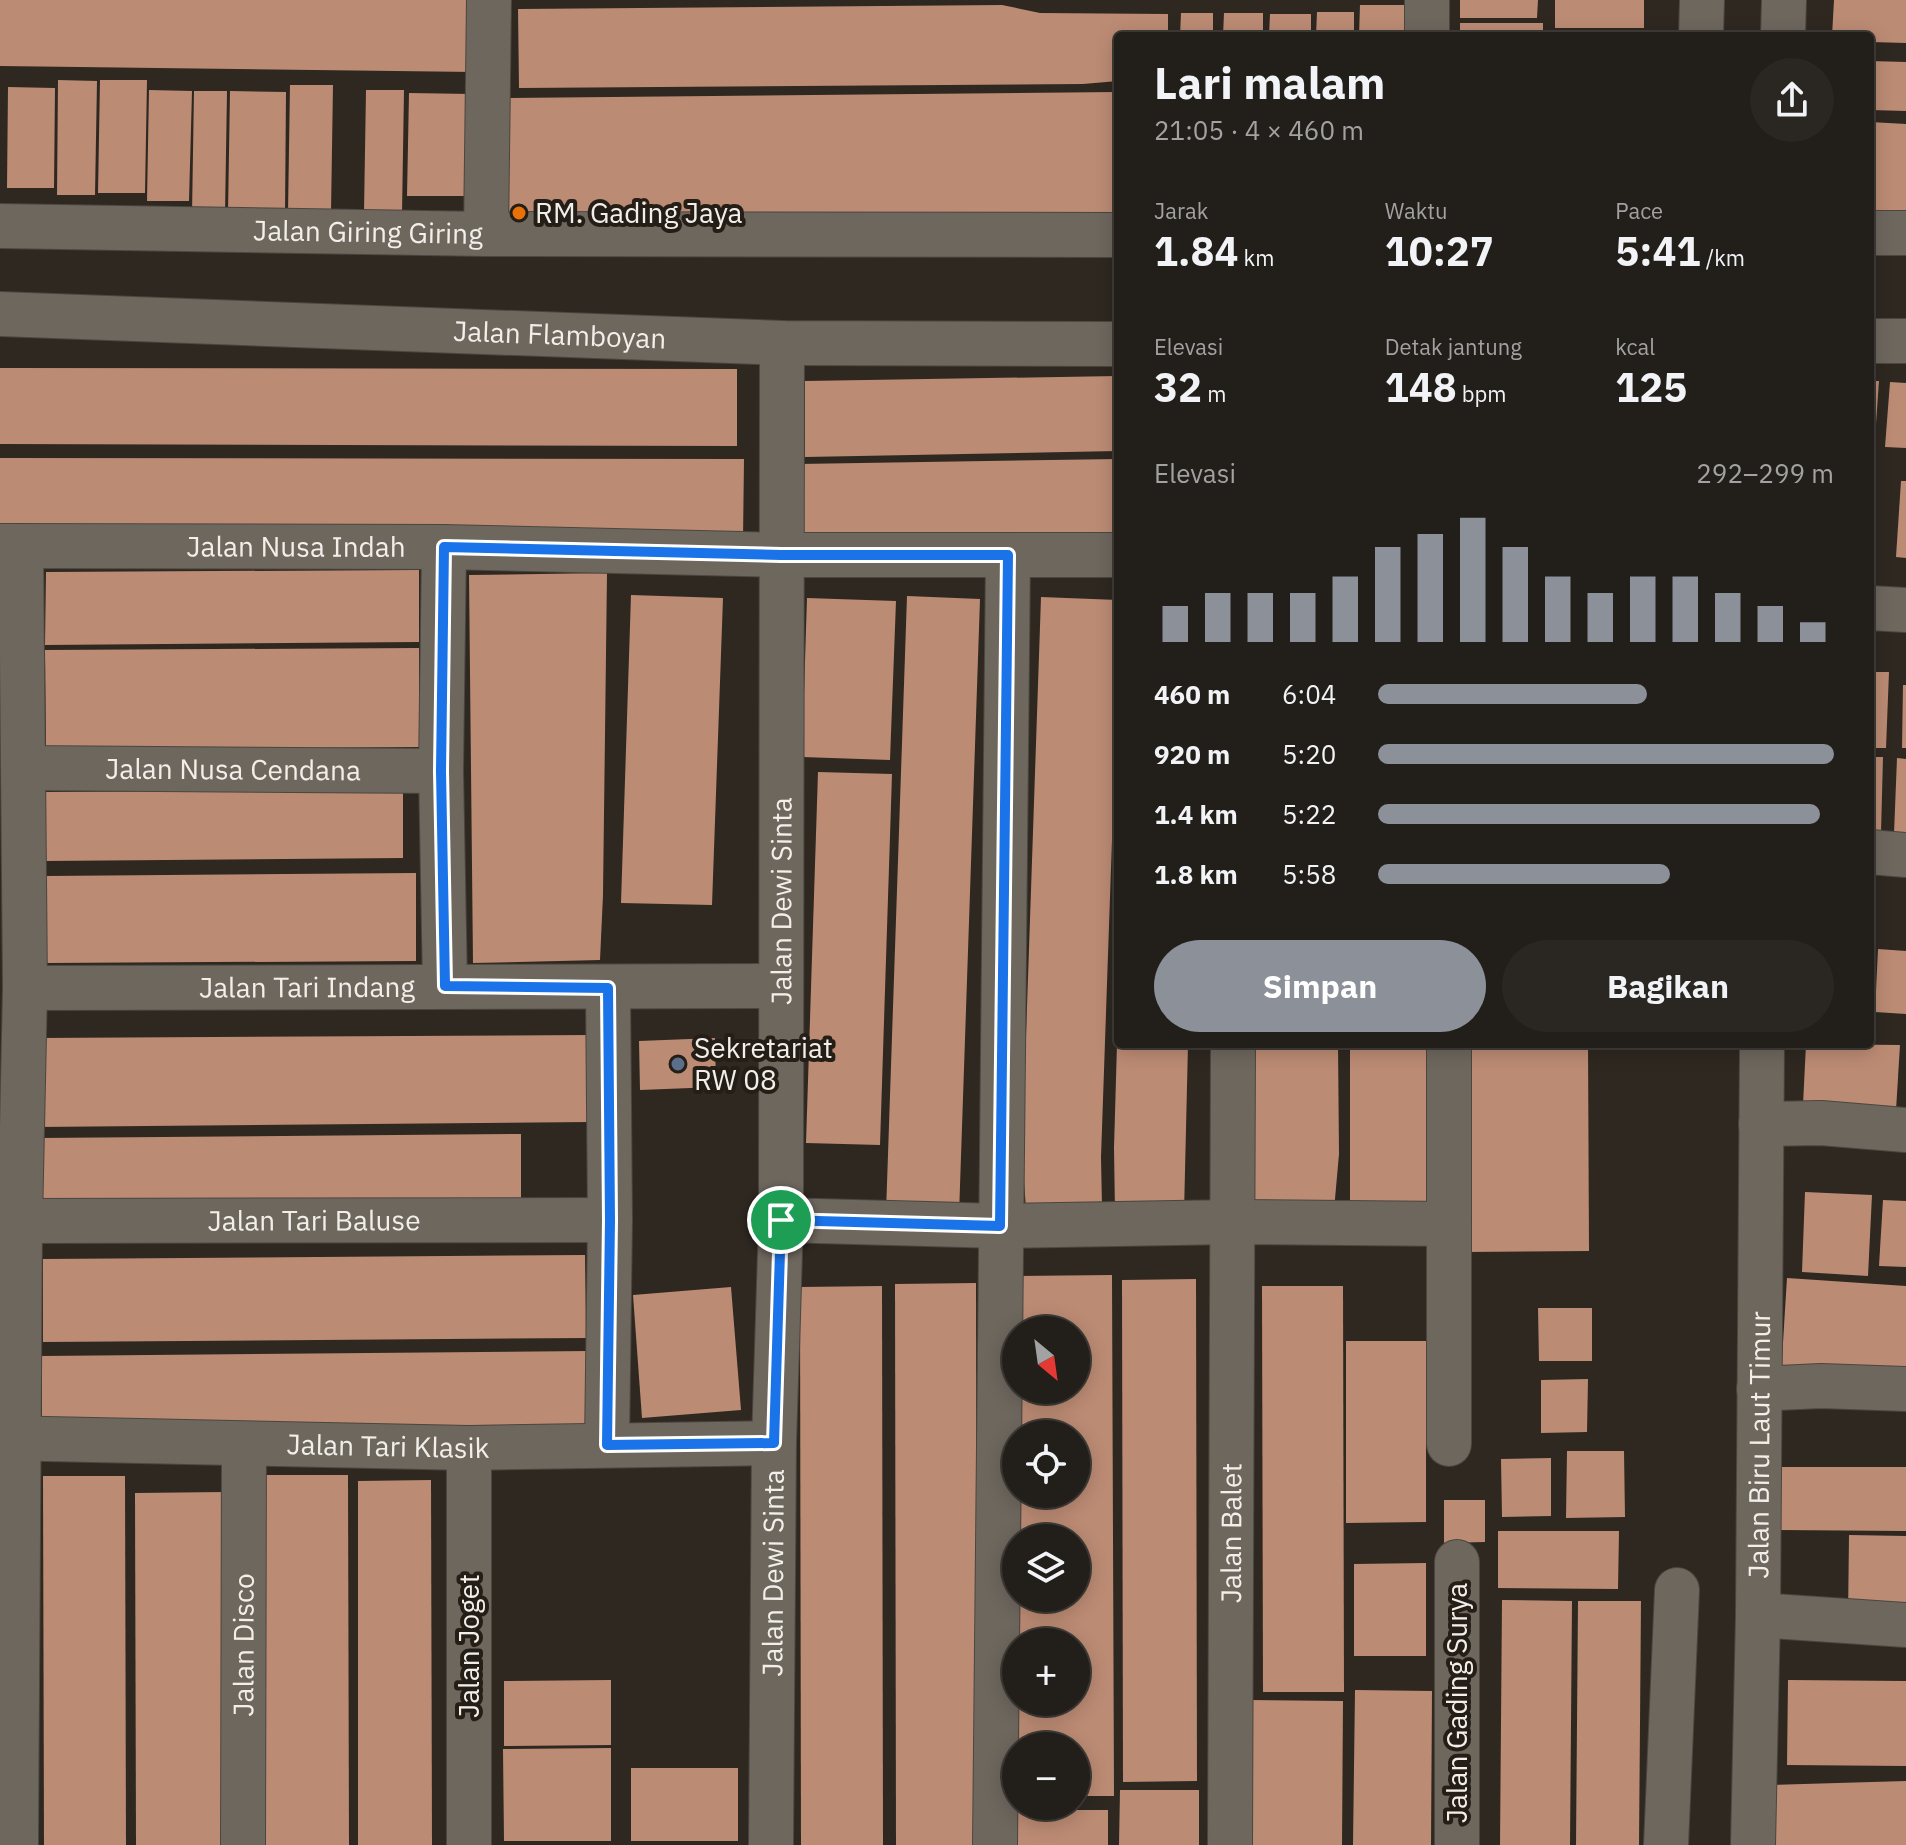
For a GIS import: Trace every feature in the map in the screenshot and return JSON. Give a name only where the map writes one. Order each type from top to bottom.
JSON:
[{"type":"street","points":[[486,234],[489,0]]},
{"type":"street","points":[[1427,0],[1427,32]]},
{"type":"street","points":[[1701,32],[1702,0]]},
{"type":"street","points":[[1783,32],[1784,0]]},
{"type":"street","name":"Jalan Giring Giring","points":[[0,226],[486,234],[1114,235]]},
{"type":"street","points":[[1874,233],[1906,233]]},
{"type":"street","name":"Jalan Flamboyan","points":[[0,314],[782,343],[1114,344]]},
{"type":"street","points":[[1874,341],[1906,341]]},
{"type":"street","name":"Jalan Dewi Sinta","points":[[771,1845],[774,1443],[781,1220],[782,343]]},
{"type":"street","points":[[11,546],[25,768],[25,988],[20,1221],[10,1438],[16,1845]]},
{"type":"street","name":"Jalan Nusa Indah","points":[[11,546],[444,547],[781,555],[1114,555]]},
{"type":"street","points":[[444,547],[441,771],[445,986]]},
{"type":"street","points":[[995,1845],[1008,555]]},
{"type":"street","points":[[1874,608],[1906,610]]},
{"type":"street","name":"Jalan Nusa Cendana","points":[[25,768],[441,771]]},
{"type":"street","points":[[1874,852],[1906,855]]},
{"type":"street","name":"Jalan Tari Indang","points":[[25,988],[780,986]]},
{"type":"street","points":[[607,1445],[610,1220],[608,988]]},
{"type":"street","name":"Jalan Balet","points":[[1230,1845],[1233,1048]]},
{"type":"street","points":[[1449,1048],[1449,1444]]},
{"type":"street","name":"Jalan Biru Laut Timur","points":[[1753,1845],[1758,1615],[1762,1048]]},
{"type":"street","points":[[1761,1124],[1821,1123],[1906,1130]]},
{"type":"street","name":"Jalan Tari Baluse","points":[[20,1221],[610,1220]]},
{"type":"street","points":[[781,1220],[1000,1226],[1233,1222],[1449,1224]]},
{"type":"street","points":[[1759,1389],[1821,1386],[1906,1389]]},
{"type":"street","name":"Jalan Tari Klasik","points":[[10,1438],[469,1448],[774,1443]]},
{"type":"street","name":"Jalan Disco","points":[[243,1845],[244,1445]]},
{"type":"street","name":"Jalan Joget","points":[[469,1448],[469,1845]]},
{"type":"street","name":"Jalan Gading Surya","points":[[1457,1562],[1457,1845]]},
{"type":"street","points":[[1666,1845],[1677,1590]]},
{"type":"street","points":[[1758,1615],[1906,1625]]},
{"type":"building","points":[[0,0],[477,0],[475,72],[0,66]]},
{"type":"building","points":[[1460,0],[1538,0],[1537,18],[1460,18]]},
{"type":"building","points":[[1555,0],[1644,0],[1644,28],[1555,28]]},
{"type":"building","points":[[1834,0],[1906,0],[1906,43],[1874,42],[1874,32],[1832,32]]},
{"type":"building","points":[[1002,5],[1040,13],[1168,14],[1168,32],[1114,32],[1114,81],[519,88],[518,9]]},
{"type":"building","points":[[1360,5],[1418,5],[1418,32],[1359,32]]},
{"type":"building","points":[[1317,12],[1354,12],[1354,32],[1316,32]]},
{"type":"building","points":[[1181,13],[1213,13],[1213,32],[1180,32]]},
{"type":"building","points":[[1224,13],[1263,13],[1263,32],[1223,32]]},
{"type":"building","points":[[1270,14],[1311,14],[1311,32],[1269,32]]},
{"type":"building","points":[[1460,23],[1543,23],[1543,32],[1460,32]]},
{"type":"building","points":[[1874,61],[1906,62],[1906,111],[1874,110]]},
{"type":"building","points":[[58,80],[97,81],[95,195],[57,195]]},
{"type":"building","points":[[100,80],[147,80],[145,193],[98,193]]},
{"type":"building","points":[[290,85],[333,85],[331,212],[288,212]]},
{"type":"building","points":[[8,87],[55,88],[54,188],[7,188]]},
{"type":"building","points":[[149,90],[192,91],[189,201],[147,201]]},
{"type":"building","points":[[366,90],[404,90],[402,213],[364,212]]},
{"type":"building","points":[[194,91],[227,91],[225,214],[192,214]]},
{"type":"building","points":[[230,91],[286,92],[285,213],[228,213]]},
{"type":"building","points":[[1114,92],[1114,215],[508,222],[507,98]]},
{"type":"building","points":[[409,93],[471,94],[469,196],[407,196]]},
{"type":"building","points":[[1874,122],[1906,124],[1906,213],[1874,211]]},
{"type":"building","points":[[0,368],[737,369],[737,446],[0,444]]},
{"type":"building","points":[[1114,376],[1114,451],[805,457],[805,381]]},
{"type":"building","points":[[1874,381],[1879,381],[1874,452]]},
{"type":"building","points":[[1890,382],[1906,383],[1906,448],[1885,447]]},
{"type":"building","points":[[0,458],[744,459],[743,539],[0,538]]},
{"type":"building","points":[[1114,459],[1114,536],[799,541],[798,464]]},
{"type":"building","points":[[1901,481],[1906,481],[1906,558],[1896,557]]},
{"type":"building","points":[[419,570],[419,642],[45,645],[46,572]]},
{"type":"building","points":[[607,573],[600,960],[473,963],[469,575]]},
{"type":"building","points":[[631,595],[723,598],[712,905],[621,903]]},
{"type":"building","points":[[907,596],[980,599],[959,1215],[886,1213]]},
{"type":"building","points":[[1041,597],[1114,600],[1114,782],[1101,1157],[1102,1207],[1026,1209],[1022,1154]]},
{"type":"building","points":[[807,598],[896,601],[890,760],[802,757]]},
{"type":"building","points":[[419,648],[419,747],[46,750],[45,650]]},
{"type":"building","points":[[1874,672],[1889,672],[1886,748],[1874,748]]},
{"type":"building","points":[[1903,685],[1906,685],[1906,748],[1902,748]]},
{"type":"building","points":[[1874,757],[1883,757],[1881,833],[1874,833]]},
{"type":"building","points":[[1897,758],[1906,759],[1906,835],[1894,834]]},
{"type":"building","points":[[818,772],[892,774],[880,1145],[806,1143]]},
{"type":"building","points":[[403,790],[403,858],[45,861],[45,792]]},
{"type":"building","points":[[416,873],[416,961],[46,963],[46,876]]},
{"type":"building","points":[[1878,949],[1906,951],[1906,1014],[1875,1012]]},
{"type":"building","points":[[590,1035],[590,1122],[37,1127],[37,1038]]},
{"type":"building","name":"Sekretariat RW 08","points":[[715,1038],[716,1087],[640,1090],[639,1041]]},
{"type":"building","points":[[1900,1045],[1896,1110],[1803,1105],[1806,1048]]},
{"type":"building","points":[[1117,1048],[1188,1048],[1184,1213],[1115,1213]]},
{"type":"building","points":[[1241,1048],[1338,1048],[1339,1154],[1334,1210],[1247,1210]]},
{"type":"building","points":[[1350,1048],[1432,1048],[1427,1208],[1350,1205]]},
{"type":"building","points":[[1465,1048],[1588,1048],[1589,1251],[1466,1252]]},
{"type":"building","points":[[521,1134],[521,1207],[38,1211],[37,1138]]},
{"type":"building","points":[[1805,1192],[1872,1195],[1868,1276],[1802,1272]]},
{"type":"building","points":[[1883,1200],[1906,1201],[1906,1267],[1879,1266]]},
{"type":"building","points":[[585,1255],[586,1338],[43,1342],[43,1259]]},
{"type":"building","points":[[1112,1275],[1114,1796],[1090,1796],[1090,1732],[1017,1732],[1017,1716],[1090,1716],[1090,1628],[1017,1628],[1016,1612],[1090,1612],[1090,1524],[1016,1524],[1016,1508],[1090,1508],[1090,1420],[1016,1420],[1016,1404],[1090,1404],[1090,1316],[1016,1316],[1016,1276]]},
{"type":"building","points":[[1787,1278],[1906,1286],[1906,1381],[1781,1375]]},
{"type":"building","points":[[1196,1279],[1197,1781],[1123,1782],[1122,1280]]},
{"type":"building","points":[[976,1283],[977,1845],[896,1845],[895,1284]]},
{"type":"building","points":[[882,1286],[883,1845],[801,1845],[800,1287]]},
{"type":"building","points":[[1262,1286],[1343,1286],[1344,1692],[1263,1692]]},
{"type":"building","points":[[731,1287],[741,1410],[642,1418],[633,1295]]},
{"type":"building","points":[[1538,1308],[1592,1308],[1592,1361],[1539,1361]]},
{"type":"building","points":[[1346,1341],[1426,1341],[1426,1522],[1346,1523]]},
{"type":"building","points":[[589,1351],[589,1429],[42,1432],[42,1356]]},
{"type":"building","points":[[1588,1379],[1587,1432],[1541,1433],[1541,1380]]},
{"type":"building","points":[[1567,1451],[1624,1451],[1625,1517],[1566,1518]]},
{"type":"building","points":[[1551,1458],[1551,1516],[1502,1517],[1501,1459]]},
{"type":"building","points":[[1775,1467],[1906,1467],[1906,1531],[1773,1530]]},
{"type":"building","points":[[265,1475],[348,1475],[349,1845],[266,1845]]},
{"type":"building","points":[[43,1476],[125,1476],[126,1845],[44,1845]]},
{"type":"building","points":[[431,1480],[432,1845],[358,1845],[358,1481]]},
{"type":"building","points":[[224,1492],[224,1845],[136,1845],[135,1493]]},
{"type":"building","points":[[1444,1500],[1485,1500],[1485,1542],[1444,1543]]},
{"type":"building","points":[[1498,1531],[1619,1531],[1618,1589],[1498,1588]]},
{"type":"building","points":[[1849,1535],[1906,1536],[1906,1619],[1848,1619]]},
{"type":"building","points":[[1426,1563],[1426,1656],[1354,1656],[1354,1564]]},
{"type":"building","points":[[1502,1600],[1572,1601],[1570,1845],[1500,1845]]},
{"type":"building","points":[[1578,1601],[1641,1601],[1639,1845],[1576,1845]]},
{"type":"building","points":[[611,1680],[611,1745],[504,1746],[504,1681]]},
{"type":"building","points":[[1788,1680],[1906,1681],[1906,1766],[1787,1765]]},
{"type":"building","points":[[1355,1690],[1432,1691],[1431,1845],[1353,1845]]},
{"type":"building","points":[[1248,1700],[1343,1701],[1342,1845],[1247,1845]]},
{"type":"building","points":[[611,1748],[611,1841],[504,1841],[503,1749]]},
{"type":"building","points":[[631,1768],[738,1768],[738,1841],[631,1841]]},
{"type":"building","points":[[1906,1781],[1906,1845],[1770,1845],[1769,1785]]},
{"type":"building","points":[[1120,1790],[1199,1790],[1199,1845],[1119,1845]]},
{"type":"building","points":[[1090,1810],[1108,1810],[1108,1845],[1013,1845],[1013,1820],[1090,1820]]},
{"type":"place","name":"RM. Gading Jaya","points":[[519,213]]},
{"type":"place","name":"Sekretariat RW 08","points":[[678,1064]]},
{"type":"route","points":[[444,547],[781,555],[1008,555],[1000,1226],[781,1220],[774,1443],[607,1445],[610,1220],[608,988],[445,986],[441,771],[444,547]]}]
